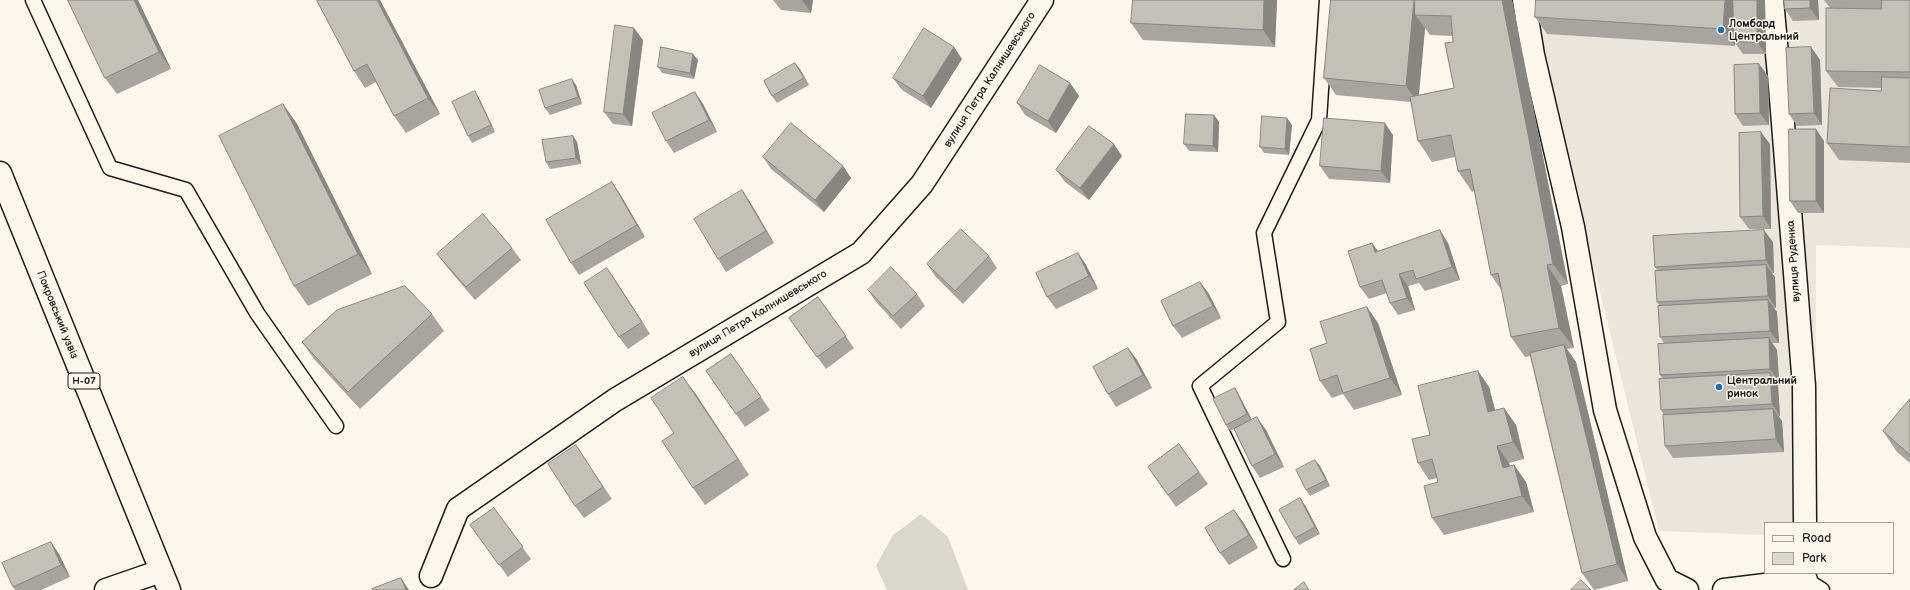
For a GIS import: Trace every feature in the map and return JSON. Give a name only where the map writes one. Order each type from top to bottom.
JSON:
[{"type":"street","name":"вулиця Петра Калнишевського","points":[[430,576],[458,509],[614,400],[860,253],[922,184],[1042,0]]},
{"type":"street","points":[[1524,0],[1533,55],[1573,227],[1605,410],[1645,537],[1667,580],[1687,590]]},
{"type":"street","name":"вулиця Руденка","points":[[1772,0],[1804,386],[1805,522]]},
{"type":"street","name":"Покровський узвіз","points":[[0,173],[165,580]]},
{"type":"street","points":[[106,590],[165,580]]},
{"type":"street","points":[[1724,590],[1810,583]]},
{"type":"lane","points":[[33,0],[110,168],[186,190],[257,313],[336,426]]},
{"type":"lane","points":[[1283,559],[1200,386],[1278,322],[1264,233],[1319,120],[1327,0]]},
{"type":"shaded area","name":"Центральний ринок","points":[[1540,0],[1910,0],[1910,248],[1816,245],[1815,522],[1764,522],[1764,535],[1659,531],[1590,252],[1539,31]]},
{"type":"green space","points":[[921,514],[948,537],[968,590],[887,590],[876,566],[893,535]]},
{"type":"building","points":[[68,0],[134,0],[159,52],[105,78]]},
{"type":"building","points":[[377,0],[428,98],[394,116],[367,64],[354,71],[317,1]]},
{"type":"building","points":[[1133,0],[1264,0],[1263,30],[1131,23]]},
{"type":"building","points":[[1331,0],[1414,0],[1406,86],[1324,78]]},
{"type":"building","points":[[1415,0],[1502,0],[1553,264],[1547,265],[1559,328],[1511,337],[1498,273],[1491,275],[1470,169],[1458,171],[1451,135],[1418,141],[1410,97],[1454,88],[1445,43],[1453,42],[1451,16],[1415,15]]},
{"type":"building","points":[[1536,0],[1725,0],[1723,29],[1535,17]]},
{"type":"building","points":[[1733,0],[1757,0],[1757,42],[1734,42]]},
{"type":"building","points":[[1784,0],[1810,0],[1810,8],[1785,9]]},
{"type":"building","points":[[1882,0],[1910,0],[1910,72],[1826,71],[1826,8],[1881,9]]},
{"type":"building","points":[[615,25],[634,28],[623,114],[604,112]]},
{"type":"building","points":[[924,28],[954,47],[923,96],[893,78]]},
{"type":"building","points":[[661,47],[693,54],[690,73],[658,67]]},
{"type":"building","points":[[1811,47],[1814,113],[1789,114],[1786,48]]},
{"type":"building","points":[[795,63],[804,78],[772,96],[764,81]]},
{"type":"building","points":[[1759,64],[1760,113],[1735,114],[1734,65]]},
{"type":"building","points":[[1040,65],[1070,83],[1048,121],[1017,103]]},
{"type":"building","points":[[1882,77],[1910,78],[1910,147],[1827,143],[1830,88],[1881,91]]},
{"type":"building","points":[[572,79],[578,97],[545,108],[539,90]]},
{"type":"building","points":[[475,91],[491,125],[468,136],[452,102]]},
{"type":"building","points":[[695,92],[709,120],[666,141],[652,113]]},
{"type":"building","points":[[283,104],[358,254],[294,286],[219,136]]},
{"type":"building","points":[[1186,114],[1214,115],[1213,146],[1184,144]]},
{"type":"building","points":[[1262,116],[1287,118],[1285,149],[1260,147]]},
{"type":"building","points":[[1324,118],[1385,123],[1381,171],[1320,166]]},
{"type":"building","points":[[791,123],[843,166],[815,200],[763,157]]},
{"type":"building","points":[[1089,126],[1114,144],[1080,188],[1056,170]]},
{"type":"building","points":[[1789,129],[1816,129],[1816,201],[1790,201]]},
{"type":"building","points":[[1761,132],[1763,216],[1740,217],[1739,133]]},
{"type":"building","points":[[573,136],[576,158],[546,162],[542,140]]},
{"type":"building","points":[[612,182],[637,225],[571,263],[546,220]]},
{"type":"building","points":[[742,190],[766,231],[718,259],[694,219]]},
{"type":"building","points":[[483,214],[512,248],[466,287],[437,254]]},
{"type":"building","points":[[961,229],[989,256],[955,291],[927,264]]},
{"type":"building","points":[[1440,230],[1452,267],[1416,279],[1413,270],[1399,274],[1407,298],[1390,303],[1382,280],[1360,287],[1348,251],[1372,243],[1375,252]]},
{"type":"building","points":[[1764,230],[1766,260],[1655,267],[1653,236]]},
{"type":"building","points":[[1078,253],[1089,276],[1047,297],[1036,273]]},
{"type":"building","points":[[1766,265],[1768,296],[1657,302],[1655,271]]},
{"type":"building","points":[[891,267],[917,294],[893,316],[868,290]]},
{"type":"building","points":[[607,268],[642,322],[619,337],[584,283]]},
{"type":"building","points":[[1200,282],[1213,306],[1173,326],[1161,301]]},
{"type":"building","points":[[405,286],[432,314],[348,392],[302,342],[337,310]]},
{"type":"building","points":[[818,297],[846,336],[817,357],[789,318]]},
{"type":"building","points":[[1768,300],[1770,331],[1660,337],[1658,306]]},
{"type":"building","points":[[1367,307],[1390,378],[1343,393],[1337,375],[1320,381],[1310,349],[1327,343],[1320,322]]},
{"type":"building","points":[[1769,338],[1770,369],[1660,375],[1658,344]]},
{"type":"building","points":[[1564,345],[1617,564],[1582,573],[1530,353]]},
{"type":"building","points":[[1128,348],[1143,375],[1108,394],[1093,367]]},
{"type":"building","points":[[731,354],[761,397],[736,414],[706,371]]},
{"type":"building","points":[[1478,371],[1488,412],[1504,408],[1513,442],[1497,446],[1503,468],[1514,465],[1522,496],[1432,518],[1424,486],[1438,482],[1432,459],[1418,463],[1412,439],[1430,435],[1418,386]]},
{"type":"building","points":[[1770,373],[1772,404],[1661,410],[1659,379]]},
{"type":"building","points":[[683,377],[738,459],[693,488],[662,441],[674,433],[651,398]]},
{"type":"building","points":[[1235,388],[1247,414],[1226,425],[1213,399]]},
{"type":"building","points":[[1910,399],[1910,455],[1883,431]]},
{"type":"building","points":[[1773,409],[1776,439],[1665,446],[1663,415]]},
{"type":"building","points":[[1257,417],[1275,454],[1252,466],[1234,429]]},
{"type":"building","points":[[1179,444],[1199,472],[1168,495],[1148,467]]},
{"type":"building","points":[[576,445],[603,487],[575,506],[548,464]]},
{"type":"building","points":[[1315,460],[1326,480],[1306,490],[1296,470]]},
{"type":"building","points":[[1300,498],[1315,527],[1295,538],[1279,510]]},
{"type":"building","points":[[494,508],[523,547],[499,565],[470,525]]},
{"type":"building","points":[[1234,510],[1249,535],[1220,553],[1205,528]]},
{"type":"building","points":[[51,542],[61,565],[13,587],[2,563]]},
{"type":"building","points":[[401,578],[406,590],[372,589]]},
{"type":"building","points":[[1581,580],[1591,590],[1571,590]]},
{"type":"building","points":[[1304,582],[1309,590],[1294,590]]},
{"type":"place","name":"Ломбард Центральний","points":[[1721,30]]},
{"type":"place","name":"Центральний ринок","points":[[1719,387]]}]
